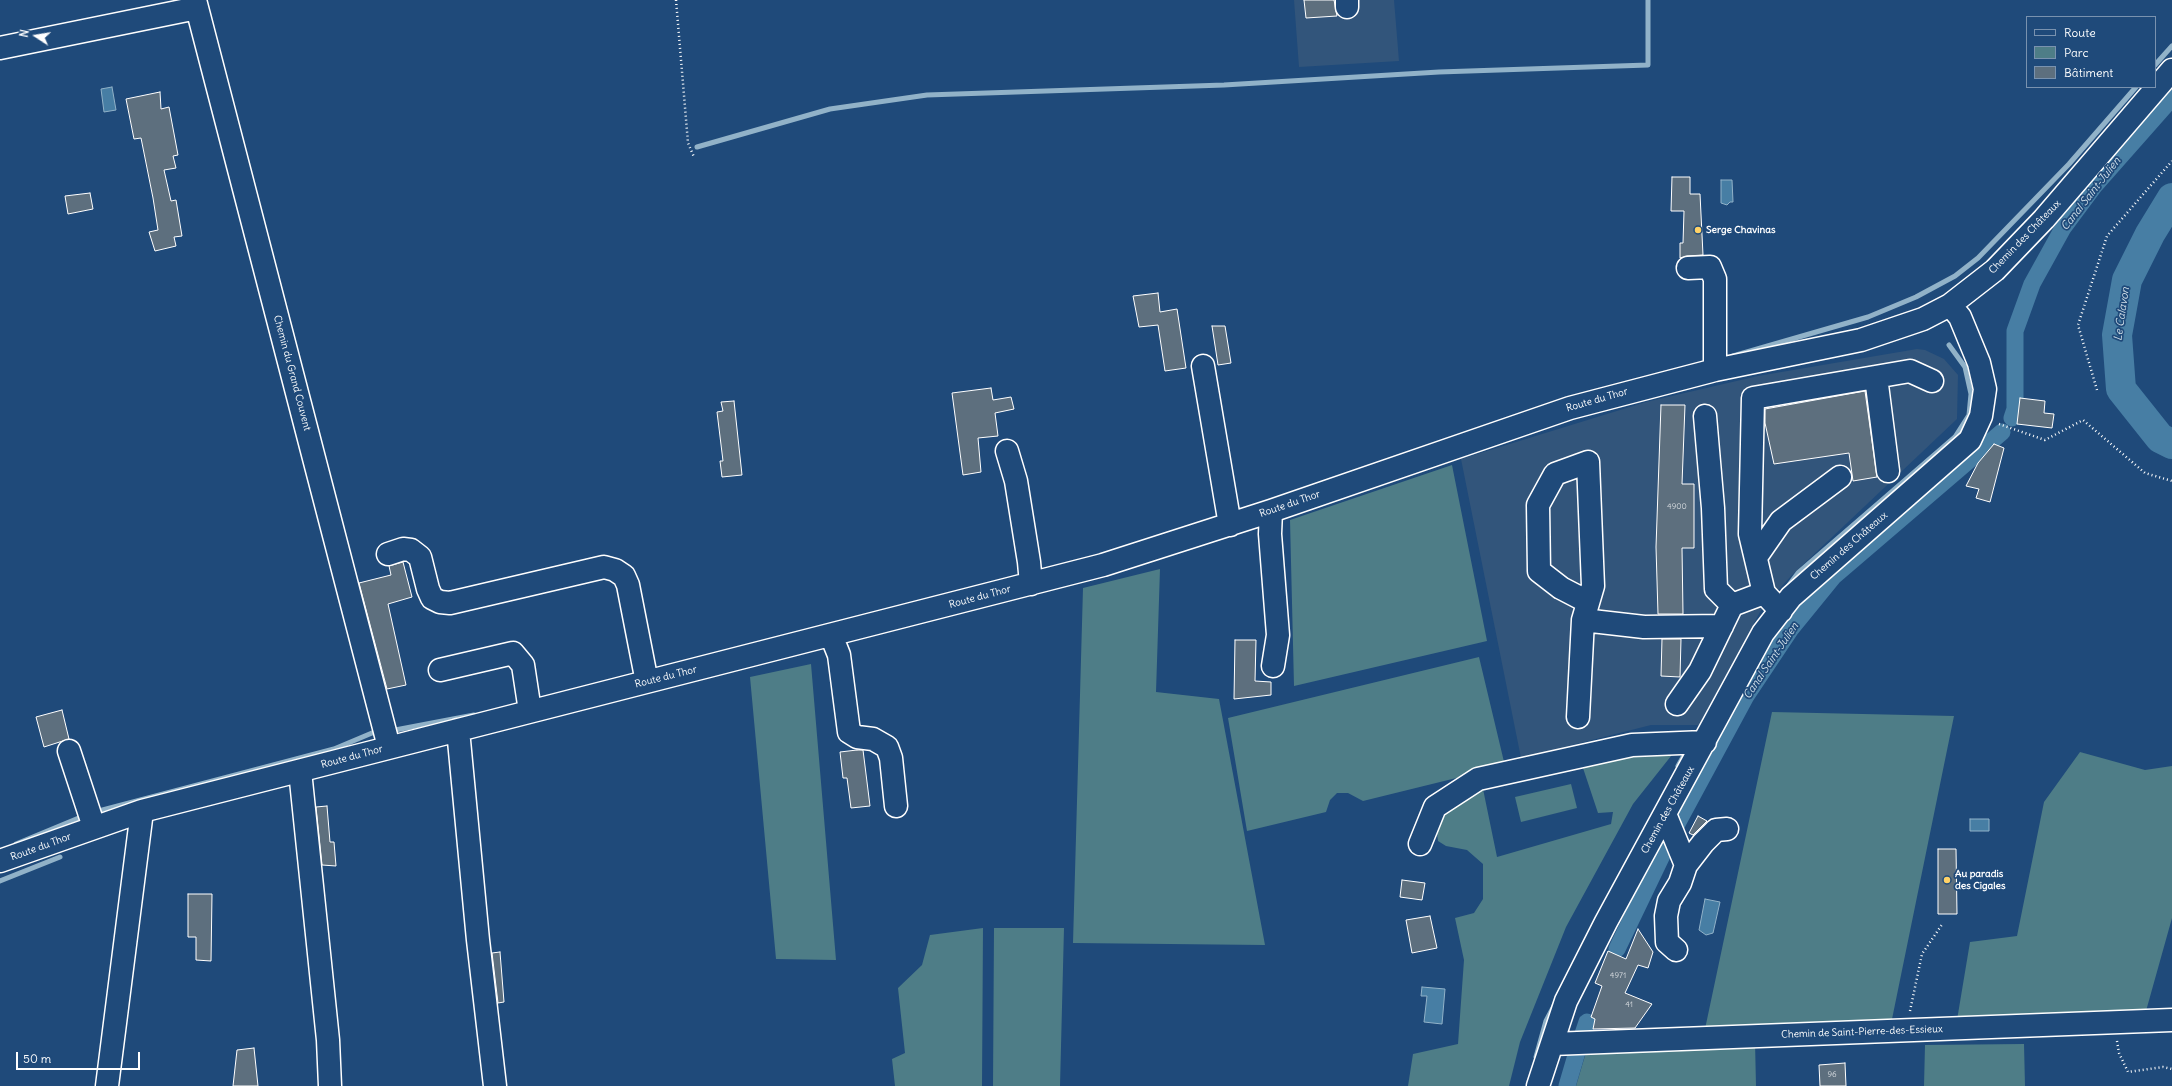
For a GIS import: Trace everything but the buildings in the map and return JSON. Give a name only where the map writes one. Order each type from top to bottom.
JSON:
[{"type":"street","points":[[0,48],[196,4]]},
{"type":"street","name":"Chemin du Grand Couvent","points":[[196,4],[389,747]]},
{"type":"street","name":"Chemin des Châteaux","points":[[1538,1086],[1566,1001],[1606,922],[1705,742],[1762,633],[1791,597],[1970,440],[1982,416],[1985,389],[1979,363],[1960,317],[1950,305],[1995,270],[2044,219],[2172,70]]},
{"type":"street","points":[[1688,268],[1710,267],[1715,279],[1715,370]]},
{"type":"street","name":"Route du Thor","points":[[0,861],[142,811],[1103,565],[1271,511],[1570,408],[1715,370],[1861,340],[1923,319],[1950,305]]},
{"type":"street","points":[[1203,366],[1230,524]]},
{"type":"street","points":[[1781,611],[1764,593],[1750,534],[1753,398],[1910,371],[1932,381]]},
{"type":"street","points":[[1876,377],[1888,471]]},
{"type":"street","points":[[1705,416],[1713,508],[1716,589],[1732,605]]},
{"type":"street","points":[[1007,451],[1016,481],[1031,584]]},
{"type":"street","points":[[1578,718],[1586,611],[1593,586],[1588,462],[1555,474],[1538,505],[1539,571],[1561,588],[1586,611],[1644,627],[1722,626]]},
{"type":"street","points":[[1756,557],[1781,521],[1840,477]]},
{"type":"street","points":[[1271,511],[1270,534],[1278,635],[1273,666]]},
{"type":"street","points":[[388,554],[403,548],[411,550],[420,557],[428,589],[432,598],[440,602],[450,603],[604,567],[615,570],[624,576],[628,585],[645,672],[649,681]]},
{"type":"street","points":[[1677,704],[1700,671],[1732,605],[1764,593]]},
{"type":"street","points":[[831,635],[839,655],[849,732],[857,737],[873,739],[887,747],[891,758],[896,806]]},
{"type":"street","points":[[440,670],[513,653],[523,665],[530,711]]},
{"type":"street","points":[[458,730],[478,940],[495,1086]]},
{"type":"street","points":[[1420,844],[1435,807],[1478,779],[1632,745],[1705,742]]},
{"type":"street","points":[[69,751],[94,828]]},
{"type":"street","points":[[300,771],[328,1040],[330,1086]]},
{"type":"street","points":[[107,1086],[142,811]]},
{"type":"street","points":[[1665,814],[1686,865]]},
{"type":"street","points":[[1676,950],[1667,942],[1666,916],[1669,901],[1680,883],[1686,865],[1703,843],[1716,830],[1727,829]]},
{"type":"street","name":"Chemin de Saint-Pierre-des-Essieux","points":[[1552,1044],[2172,1020]]},
{"type":"path","points":[[676,0],[688,143],[694,156]]},
{"type":"path","points":[[2097,390],[2078,325],[2080,317],[2107,236],[2172,161]]},
{"type":"path","points":[[1982,416],[1994,423],[2045,440],[2083,420],[2145,473],[2172,481]]},
{"type":"path","points":[[1907,1030],[1922,954],[1943,923]]},
{"type":"path","points":[[2114,1022],[2119,1053],[2128,1072],[2163,1067],[2172,1070]]},
{"type":"shaded area","points":[[1294,0],[1394,0],[1399,61],[1299,67]]},
{"type":"shaded area","points":[[112,87],[116,110],[104,112],[101,89]]},
{"type":"shaded area","points":[[1721,180],[1732,180],[1733,202],[1730,202],[1727,205],[1721,203]]},
{"type":"shaded area","points":[[1917,349],[1925,350],[1944,359],[1958,375],[1957,419],[1792,575],[1770,599],[1760,612],[1699,725],[1651,725],[1521,758],[1461,459],[1646,402],[1758,376]]},
{"type":"shaded area","points":[[1970,819],[1989,819],[1989,831],[1970,831]]},
{"type":"shaded area","points":[[1705,899],[1720,902],[1713,933],[1706,935],[1699,930]]},
{"type":"shaded area","points":[[1422,987],[1445,989],[1442,1024],[1424,1022],[1427,996],[1421,996]]},
{"type":"green space","points":[[1452,465],[1487,641],[1294,686],[1290,520]]},
{"type":"green space","points":[[1160,569],[1156,692],[1219,699],[1265,945],[1073,943],[1083,588]]},
{"type":"green space","points":[[1479,657],[1505,766],[1363,801],[1348,793],[1337,793],[1330,800],[1326,812],[1247,831],[1228,718]]},
{"type":"green space","points":[[811,664],[836,960],[776,959],[750,677]]},
{"type":"green space","points":[[1772,712],[1954,716],[1891,1024],[1705,1029]]},
{"type":"green space","points":[[1675,751],[1633,804],[1566,927],[1520,1042],[1509,1086],[1408,1086],[1413,1054],[1458,1044],[1464,960],[1455,918],[1474,913],[1483,899],[1483,864],[1467,850],[1446,846],[1438,841],[1436,825],[1452,802],[1483,789],[1497,857],[1611,824],[1613,812],[1598,813],[1582,765],[1632,752]]},
{"type":"green space","points":[[2080,752],[2145,770],[2172,766],[2172,918],[2146,1011],[1957,1020],[1970,942],[2017,936],[2044,802]]},
{"type":"green space","points":[[1571,784],[1577,808],[1521,822],[1515,797]]},
{"type":"green space","points":[[983,928],[982,1086],[895,1086],[892,1059],[905,1053],[898,988],[922,965],[930,935]]},
{"type":"green space","points":[[994,928],[1064,928],[1060,1086],[993,1086]]},
{"type":"green space","points":[[1755,1041],[1756,1086],[1576,1086],[1587,1049]]},
{"type":"green space","points":[[2024,1044],[2025,1086],[1924,1086],[1925,1045]]},
{"type":"waterway","points":[[697,147],[830,109],[927,95],[1224,85],[1439,72],[1648,65],[1648,0]]},
{"type":"waterway","points":[[2156,64],[2172,46]]},
{"type":"waterway","points":[[1733,356],[1868,317],[1916,297],[1955,276],[1978,258],[2069,164],[2135,88]]},
{"type":"waterway","name":"Canal Saint-Julien","points":[[2012,418],[2015,409],[2015,331],[2032,284],[2063,228],[2095,185],[2172,98]]},
{"type":"waterway","name":"Le Calavon","points":[[2172,198],[2150,234],[2127,280],[2117,335],[2121,389],[2160,438],[2172,444]]},
{"type":"waterway","points":[[1786,589],[1798,573],[1955,437],[1969,415],[1971,394],[1965,367],[1949,345]]},
{"type":"waterway","name":"Canal Saint-Julien","points":[[1617,949],[1678,822],[1746,696],[1790,630],[1834,576],[2002,432]]},
{"type":"waterway","points":[[390,731],[474,715]]},
{"type":"waterway","points":[[95,812],[334,749],[372,733],[380,732]]},
{"type":"waterway","points":[[1678,766],[1687,750]]},
{"type":"waterway","points":[[16,844],[86,815]]},
{"type":"waterway","points":[[0,881],[60,857]]},
{"type":"waterway","points":[[1536,1057],[1546,1021],[1555,1004]]},
{"type":"waterway","name":"Canal Saint-Julien","points":[[1582,1037],[1587,1022]]},
{"type":"waterway","name":"Canal Saint-Julien","points":[[1567,1086],[1577,1052]]},
{"type":"place","name":"Serge Chavinas","points":[[1698,230]]},
{"type":"place","name":"Au paradis des Cigales","points":[[1947,880]]}]
